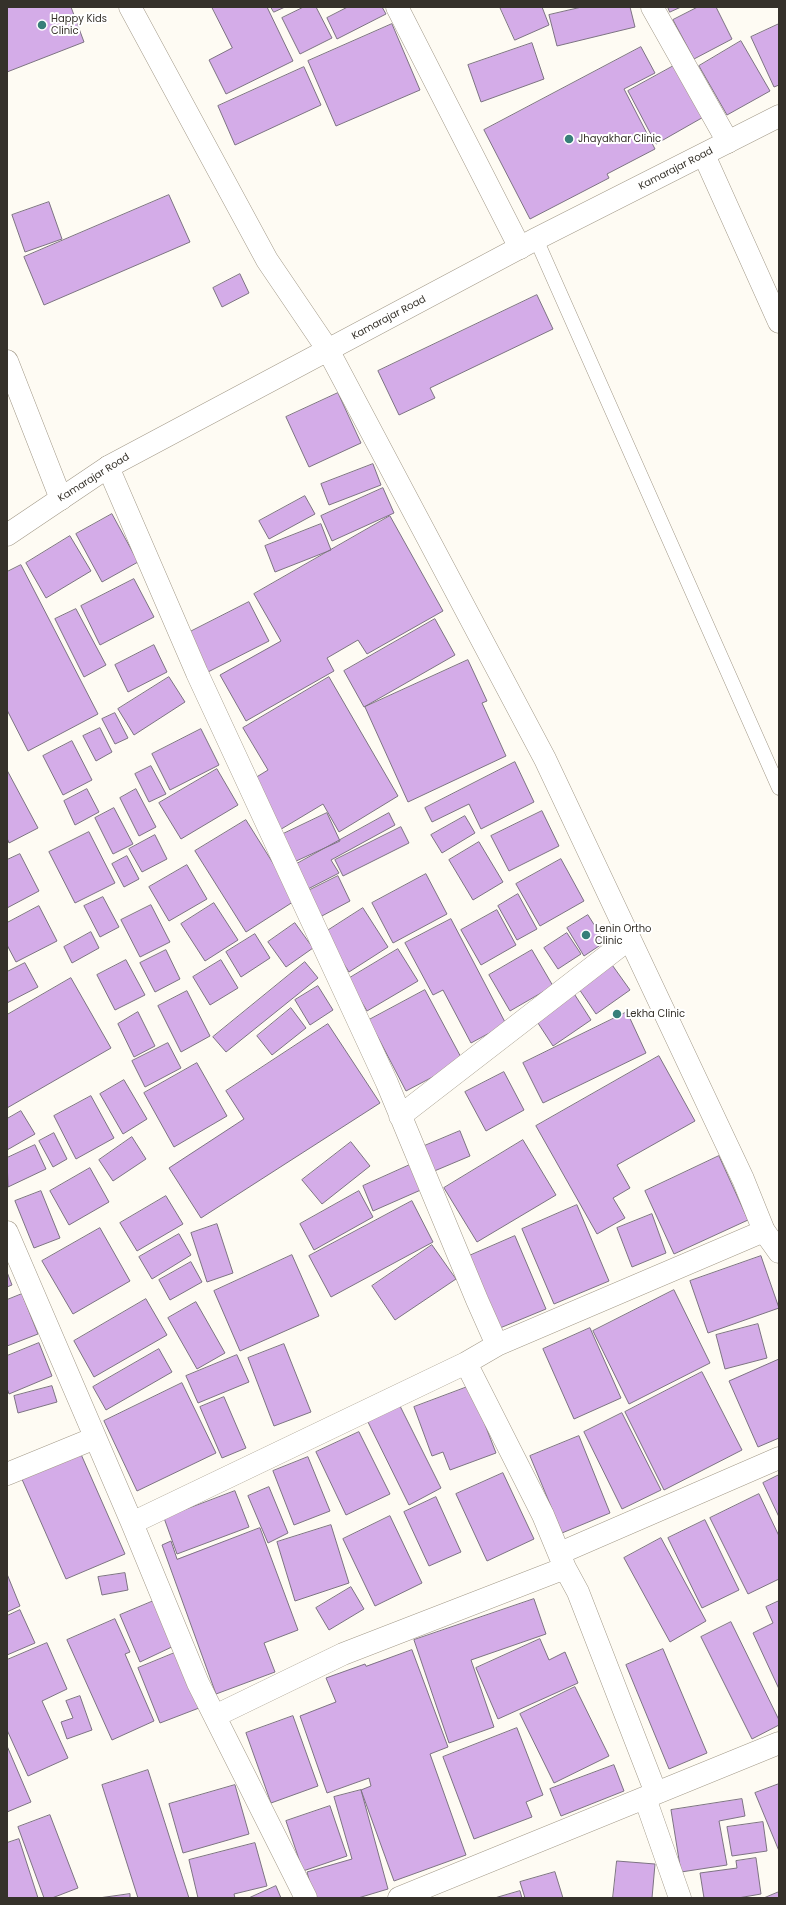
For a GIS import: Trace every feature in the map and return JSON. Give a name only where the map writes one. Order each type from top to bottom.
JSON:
[{"type":"street","points":[[130,7],[267,260],[328,350],[545,759],[743,1179],[764,1231],[779,1252]]},
{"type":"street","points":[[397,7],[528,244]]},
{"type":"street","points":[[652,7],[728,142]]},
{"type":"street","name":"Kamarajar Road","points":[[7,535],[108,467],[528,244],[779,116]]},
{"type":"street","points":[[704,155],[779,322]]},
{"type":"street","points":[[7,361],[61,499]]},
{"type":"street","points":[[108,467],[197,673],[387,1083],[497,1345]]},
{"type":"street","points":[[400,1116],[630,939]]},
{"type":"street","points":[[132,1523],[466,1363],[497,1345],[764,1231]]},
{"type":"street","points":[[7,1232],[132,1523],[198,1683],[306,1898]]},
{"type":"street","points":[[466,1363],[578,1592],[651,1796],[680,1898]]},
{"type":"street","points":[[7,1474],[95,1438]]},
{"type":"street","points":[[215,1716],[343,1654],[563,1561],[779,1458]]},
{"type":"street","points":[[399,1898],[779,1743]]},
{"type":"lane","points":[[528,244],[779,788]]},
{"type":"building","name":"Happy Kids Clinic","points":[[7,7],[71,7],[84,42],[7,72]]},
{"type":"building","points":[[212,7],[267,7],[293,61],[226,94],[209,60],[232,48]]},
{"type":"building","points":[[271,7],[285,7],[274,12]]},
{"type":"building","points":[[304,7],[316,7],[332,38],[300,54],[282,18]]},
{"type":"building","points":[[348,7],[382,7],[386,14],[337,39],[327,18]]},
{"type":"building","points":[[500,7],[542,7],[549,25],[515,40]]},
{"type":"building","points":[[582,7],[630,7],[635,27],[557,46],[549,15]]},
{"type":"building","points":[[668,7],[681,7],[670,12]]},
{"type":"building","points":[[698,7],[716,7],[732,39],[694,59],[673,20]]},
{"type":"building","points":[[392,24],[420,90],[336,126],[308,61]]},
{"type":"building","points":[[779,24],[779,85],[774,87],[751,37]]},
{"type":"building","points":[[741,41],[770,91],[727,115],[699,66]]},
{"type":"building","points":[[532,43],[544,79],[481,102],[468,65]]},
{"type":"building","name":"Jhayakhar Clinic","points":[[641,47],[655,73],[624,89],[655,149],[607,174],[609,178],[530,219],[484,130]]},
{"type":"building","points":[[679,63],[707,115],[656,144],[628,91]]},
{"type":"building","points":[[304,67],[321,105],[235,145],[218,106]]},
{"type":"building","points":[[169,195],[190,242],[44,305],[24,257]]},
{"type":"building","points":[[49,202],[62,239],[25,252],[12,215]]},
{"type":"building","points":[[240,274],[249,293],[222,307],[213,288]]},
{"type":"building","points":[[537,295],[553,329],[430,388],[435,398],[399,415],[378,371]]},
{"type":"building","points":[[338,393],[361,443],[309,467],[286,417]]},
{"type":"building","points":[[373,464],[381,485],[329,505],[321,484]]},
{"type":"building","points":[[383,488],[394,513],[332,541],[321,516]]},
{"type":"building","points":[[305,496],[315,514],[269,539],[259,521]]},
{"type":"building","points":[[112,514],[138,562],[102,582],[76,534]]},
{"type":"building","points":[[390,516],[443,611],[367,654],[358,640],[327,658],[334,671],[246,721],[220,675],[281,641],[254,594]]},
{"type":"building","points":[[321,524],[331,550],[275,572],[265,546]]},
{"type":"building","points":[[70,536],[91,571],[46,598],[26,563]]},
{"type":"building","points":[[21,565],[98,714],[28,751],[7,710],[7,572]]},
{"type":"building","points":[[134,579],[154,617],[100,645],[81,606]]},
{"type":"building","points":[[249,602],[269,641],[206,673],[186,634]]},
{"type":"building","points":[[76,609],[106,665],[84,677],[55,619]]},
{"type":"building","points":[[435,619],[455,655],[364,707],[344,671]]},
{"type":"building","points":[[154,645],[167,672],[128,692],[115,665]]},
{"type":"building","points":[[468,660],[487,701],[482,703],[506,756],[408,802],[365,707]]},
{"type":"building","points":[[169,677],[185,702],[134,735],[118,709]]},
{"type":"building","points":[[329,677],[398,796],[339,832],[323,804],[278,831],[250,781],[268,770],[243,728]]},
{"type":"building","points":[[115,713],[128,738],[115,744],[102,719]]},
{"type":"building","points":[[100,728],[112,752],[96,761],[83,736]]},
{"type":"building","points":[[201,729],[219,765],[170,790],[152,754]]},
{"type":"building","points":[[72,741],[92,780],[63,795],[43,756]]},
{"type":"building","points":[[515,762],[534,802],[481,829],[469,804],[432,822],[425,808]]},
{"type":"building","points":[[151,766],[166,794],[149,802],[135,774]]},
{"type":"building","points":[[217,769],[238,805],[181,839],[159,803]]},
{"type":"building","points":[[8,772],[38,828],[9,843],[7,838]]},
{"type":"building","points":[[87,789],[99,812],[75,825],[64,801]]},
{"type":"building","points":[[136,789],[156,827],[139,836],[120,798]]},
{"type":"building","points":[[114,808],[133,844],[113,854],[95,818]]},
{"type":"building","points":[[542,811],[559,846],[509,871],[491,836]]},
{"type":"building","points":[[327,813],[340,841],[294,862],[281,835]]},
{"type":"building","points":[[389,813],[395,825],[331,860],[339,873],[306,890],[293,866]]},
{"type":"building","points":[[465,816],[475,833],[442,853],[431,835]]},
{"type":"building","points":[[246,820],[296,900],[246,932],[195,851]]},
{"type":"building","points":[[401,827],[409,843],[343,876],[335,860]]},
{"type":"building","points":[[89,832],[115,883],[75,903],[49,852]]},
{"type":"building","points":[[155,835],[167,859],[142,872],[129,849]]},
{"type":"building","points":[[479,842],[503,882],[473,900],[449,860]]},
{"type":"building","points":[[20,854],[39,891],[7,908],[7,860]]},
{"type":"building","points":[[127,856],[139,879],[124,887],[112,864]]},
{"type":"building","points":[[561,859],[584,901],[540,926],[516,884]]},
{"type":"building","points":[[187,865],[207,899],[169,921],[149,887]]},
{"type":"building","points":[[426,874],[447,914],[393,943],[372,903]]},
{"type":"building","points":[[338,876],[350,901],[320,917],[308,891]]},
{"type":"building","points":[[518,894],[537,929],[517,940],[498,906]]},
{"type":"building","points":[[103,897],[119,927],[100,937],[84,906]]},
{"type":"building","points":[[214,903],[238,940],[205,961],[181,924]]},
{"type":"building","points":[[151,905],[170,942],[140,957],[121,920]]},
{"type":"building","points":[[39,906],[57,941],[16,962],[7,945],[7,923]]},
{"type":"building","points":[[363,908],[388,947],[349,972],[324,933]]},
{"type":"building","points":[[497,910],[516,945],[481,965],[461,930]]},
{"type":"building","name":"Lenin Ortho Clinic","points":[[588,915],[605,942],[584,956],[567,928]]},
{"type":"building","points":[[451,919],[506,1024],[471,1043],[443,990],[433,995],[405,943]]},
{"type":"building","points":[[295,923],[313,948],[286,967],[268,942]]},
{"type":"building","points":[[91,932],[99,948],[72,963],[64,947]]},
{"type":"building","points":[[567,933],[581,954],[558,969],[544,948]]},
{"type":"building","points":[[255,934],[270,958],[241,977],[226,952]]},
{"type":"building","points":[[398,949],[418,981],[367,1011],[348,979]]},
{"type":"building","points":[[166,950],[180,979],[155,992],[140,963]]},
{"type":"building","points":[[532,950],[553,986],[510,1011],[489,975]]},
{"type":"building","points":[[126,960],[145,995],[115,1010],[97,975]]},
{"type":"building","points":[[221,960],[238,988],[210,1005],[193,977]]},
{"type":"building","points":[[305,962],[318,978],[226,1052],[213,1037]]},
{"type":"building","points":[[610,962],[630,990],[596,1014],[577,986]]},
{"type":"building","points":[[25,963],[38,987],[7,1003],[7,972]]},
{"type":"building","points":[[71,978],[111,1048],[7,1108],[7,1015]]},
{"type":"building","points":[[318,986],[333,1010],[310,1025],[295,1000]]},
{"type":"building","points":[[425,990],[463,1061],[406,1091],[369,1020]]},
{"type":"building","points":[[187,991],[210,1036],[181,1052],[158,1006]]},
{"type":"building","points":[[573,992],[591,1020],[553,1046],[534,1017]]},
{"type":"building","points":[[291,1008],[306,1028],[272,1055],[257,1036]]},
{"type":"building","points":[[138,1012],[155,1046],[134,1057],[118,1024]]},
{"type":"building","points":[[627,1012],[646,1053],[543,1103],[523,1063]]},
{"type":"building","points":[[328,1024],[380,1103],[201,1218],[169,1168],[244,1119],[226,1091]]},
{"type":"building","points":[[168,1043],[181,1068],[145,1087],[132,1061]]},
{"type":"building","points":[[659,1056],[695,1121],[617,1165],[630,1188],[613,1198],[625,1218],[597,1234],[536,1126]]},
{"type":"building","points":[[197,1063],[227,1116],[174,1147],[144,1093]]},
{"type":"building","points":[[504,1072],[524,1110],[486,1131],[465,1092]]},
{"type":"building","points":[[124,1080],[147,1119],[123,1134],[100,1094]]},
{"type":"building","points":[[91,1096],[114,1138],[76,1159],[54,1116]]},
{"type":"building","points":[[21,1111],[35,1134],[7,1150],[7,1119]]},
{"type":"building","points":[[460,1131],[470,1156],[432,1172],[422,1147]]},
{"type":"building","points":[[54,1133],[67,1159],[53,1167],[39,1141]]},
{"type":"building","points":[[132,1137],[146,1159],[113,1181],[99,1160]]},
{"type":"building","points":[[523,1140],[556,1195],[477,1242],[444,1188]]},
{"type":"building","points":[[351,1142],[370,1166],[322,1204],[302,1180]]},
{"type":"building","points":[[35,1145],[46,1169],[8,1187],[7,1158]]},
{"type":"building","points":[[719,1156],[748,1220],[674,1254],[645,1191]]},
{"type":"building","points":[[412,1164],[423,1189],[373,1211],[363,1186]]},
{"type":"building","points":[[90,1168],[109,1202],[69,1225],[50,1191]]},
{"type":"building","points":[[41,1191],[60,1238],[34,1248],[15,1201]]},
{"type":"building","points":[[359,1191],[373,1217],[314,1250],[300,1224]]},
{"type":"building","points":[[166,1196],[183,1224],[137,1251],[120,1223]]},
{"type":"building","points":[[412,1201],[433,1242],[331,1297],[309,1256]]},
{"type":"building","points":[[577,1205],[609,1281],[554,1304],[522,1229]]},
{"type":"building","points":[[652,1214],[666,1253],[632,1267],[617,1228]]},
{"type":"building","points":[[217,1224],[233,1273],[207,1282],[191,1233]]},
{"type":"building","points":[[100,1228],[130,1281],[73,1314],[42,1261]]},
{"type":"building","points":[[179,1234],[191,1255],[152,1279],[139,1257]]},
{"type":"building","points":[[515,1236],[546,1309],[500,1328],[469,1256]]},
{"type":"building","points":[[432,1245],[456,1279],[395,1320],[372,1286]]},
{"type":"building","points":[[292,1255],[319,1316],[240,1351],[214,1291]]},
{"type":"building","points":[[761,1256],[779,1308],[708,1333],[690,1281]]},
{"type":"building","points":[[191,1262],[202,1282],[170,1300],[159,1280]]},
{"type":"building","points":[[7,1272],[12,1285],[7,1287]]},
{"type":"building","points":[[674,1290],[710,1363],[629,1404],[593,1331]]},
{"type":"building","points":[[22,1294],[38,1334],[7,1346],[7,1300]]},
{"type":"building","points":[[146,1299],[167,1335],[94,1377],[74,1341]]},
{"type":"building","points":[[196,1302],[225,1353],[197,1369],[168,1318]]},
{"type":"building","points":[[758,1324],[767,1358],[725,1369],[716,1335]]},
{"type":"building","points":[[590,1328],[621,1398],[574,1419],[543,1349]]},
{"type":"building","points":[[39,1343],[52,1376],[9,1394],[7,1388],[7,1356]]},
{"type":"building","points":[[284,1344],[311,1412],[274,1426],[248,1358]]},
{"type":"building","points":[[159,1349],[172,1372],[106,1410],[93,1387]]},
{"type":"building","points":[[237,1355],[249,1382],[198,1403],[186,1376]]},
{"type":"building","points":[[779,1359],[779,1438],[758,1447],[729,1381]]},
{"type":"building","points":[[702,1372],[742,1450],[664,1490],[625,1412]]},
{"type":"building","points":[[182,1383],[216,1453],[137,1491],[104,1421]]},
{"type":"building","points":[[52,1386],[57,1402],[18,1413],[14,1396]]},
{"type":"building","points":[[470,1386],[496,1453],[450,1470],[443,1452],[432,1456],[414,1407]]},
{"type":"building","points":[[224,1397],[246,1448],[222,1458],[200,1407]]},
{"type":"building","points":[[399,1404],[441,1488],[409,1505],[367,1420]]},
{"type":"building","points":[[622,1413],[661,1490],[622,1509],[584,1432]]},
{"type":"building","points":[[359,1432],[390,1494],[346,1515],[316,1452]]},
{"type":"building","points":[[579,1436],[610,1513],[562,1533],[530,1456]]},
{"type":"building","points":[[80,1452],[125,1554],[66,1579],[21,1477]]},
{"type":"building","points":[[308,1457],[330,1511],[294,1525],[273,1471]]},
{"type":"building","points":[[503,1473],[534,1539],[487,1561],[456,1494]]},
{"type":"building","points":[[779,1475],[779,1517],[763,1483]]},
{"type":"building","points":[[269,1487],[288,1533],[268,1543],[248,1496]]},
{"type":"building","points":[[235,1491],[249,1527],[177,1554],[164,1518]]},
{"type":"building","points":[[759,1494],[779,1536],[779,1579],[748,1594],[710,1518]]},
{"type":"building","points":[[436,1497],[461,1552],[429,1566],[404,1512]]},
{"type":"building","points":[[390,1516],[422,1583],[375,1606],[343,1539]]},
{"type":"building","points":[[705,1520],[739,1590],[702,1608],[668,1538]]},
{"type":"building","points":[[331,1525],[349,1583],[295,1601],[277,1542]]},
{"type":"building","points":[[260,1528],[298,1630],[264,1643],[275,1672],[216,1694],[162,1545],[171,1541],[177,1559]]},
{"type":"building","points":[[661,1538],[706,1621],[670,1642],[624,1558]]},
{"type":"building","points":[[125,1573],[128,1590],[102,1595],[98,1577]]},
{"type":"building","points":[[7,1574],[20,1606],[7,1612]]},
{"type":"building","points":[[351,1587],[364,1609],[329,1630],[316,1608]]},
{"type":"building","points":[[534,1599],[546,1634],[471,1660],[494,1727],[449,1743],[414,1640]]},
{"type":"building","points":[[156,1600],[176,1645],[140,1662],[120,1615]]},
{"type":"building","points":[[779,1601],[779,1689],[753,1633],[773,1623],[766,1607]]},
{"type":"building","points":[[20,1610],[35,1643],[7,1655],[7,1616]]},
{"type":"building","points":[[115,1619],[130,1652],[125,1654],[154,1721],[112,1740],[67,1640]]},
{"type":"building","points":[[731,1622],[779,1720],[779,1725],[752,1739],[701,1637]]},
{"type":"building","points":[[540,1639],[549,1660],[565,1652],[578,1683],[498,1719],[476,1668]]},
{"type":"building","points":[[47,1643],[67,1689],[42,1701],[68,1758],[28,1776],[7,1730],[7,1660]]},
{"type":"building","points":[[663,1649],[707,1753],[669,1769],[626,1665]]},
{"type":"building","points":[[412,1650],[448,1747],[430,1754],[466,1855],[394,1881],[361,1790],[371,1786],[369,1778],[327,1793],[300,1716],[336,1702],[326,1678],[365,1664],[366,1666]]},
{"type":"building","points":[[177,1652],[199,1708],[160,1723],[138,1668]]},
{"type":"building","points":[[575,1687],[609,1756],[554,1783],[520,1714]]},
{"type":"building","points":[[80,1696],[92,1730],[67,1739],[61,1722],[73,1718],[66,1701]]},
{"type":"building","points":[[293,1716],[318,1786],[271,1803],[246,1733]]},
{"type":"building","points":[[517,1728],[543,1795],[526,1802],[532,1817],[474,1839],[443,1757]]},
{"type":"building","points":[[7,1746],[31,1802],[7,1812]]},
{"type":"building","points":[[614,1765],[624,1791],[561,1816],[550,1789]]},
{"type":"building","points":[[148,1770],[189,1898],[138,1898],[102,1785]]},
{"type":"building","points":[[779,1784],[779,1851],[755,1793]]},
{"type":"building","points":[[235,1785],[249,1834],[183,1853],[169,1804]]},
{"type":"building","points":[[361,1790],[388,1889],[358,1898],[314,1898],[307,1872],[352,1859],[334,1797]]},
{"type":"building","points":[[742,1799],[745,1816],[719,1821],[727,1865],[681,1872],[671,1810]]},
{"type":"building","points":[[330,1806],[347,1856],[303,1871],[286,1821]]},
{"type":"building","points":[[50,1815],[78,1888],[52,1898],[44,1898],[18,1827]]},
{"type":"building","points":[[763,1822],[767,1851],[732,1856],[727,1827]]},
{"type":"building","points":[[19,1839],[38,1898],[7,1898],[7,1843]]},
{"type":"building","points":[[255,1843],[267,1886],[234,1894],[235,1898],[198,1898],[189,1860]]},
{"type":"building","points":[[756,1858],[761,1894],[738,1898],[704,1898],[700,1873],[737,1868],[736,1861]]},
{"type":"building","points":[[617,1861],[655,1864],[652,1898],[613,1898]]},
{"type":"building","points":[[555,1872],[563,1898],[525,1898],[520,1882]]},
{"type":"building","points":[[276,1886],[281,1898],[249,1898]]},
{"type":"building","points":[[520,1891],[522,1898],[495,1898]]},
{"type":"building","points":[[779,1892],[779,1898],[764,1898]]},
{"type":"building","points":[[130,1894],[130,1898],[99,1898]]},
{"type":"place","name":"Happy Kids Clinic","points":[[42,25]]},
{"type":"place","name":"Jhayakhar Clinic","points":[[569,139]]},
{"type":"place","name":"Lenin Ortho Clinic","points":[[586,935]]},
{"type":"place","name":"Lekha Clinic","points":[[617,1014]]}]
